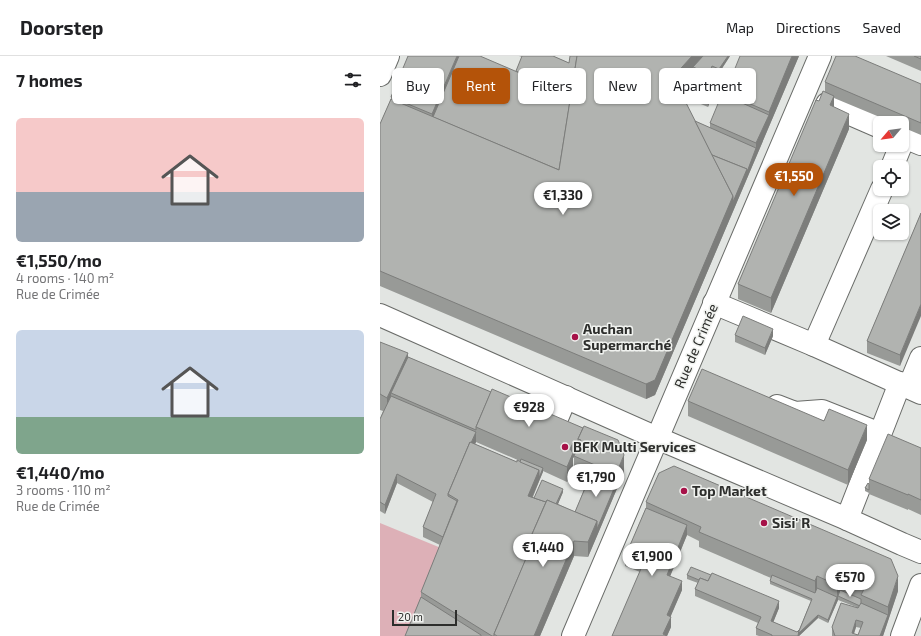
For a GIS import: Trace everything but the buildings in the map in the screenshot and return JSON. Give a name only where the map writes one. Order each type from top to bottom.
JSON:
[{"type":"street","points":[[380,75],[388,56]]},
{"type":"street","name":"Rue de Crimée","points":[[573,636],[820,56]]},
{"type":"street","points":[[827,104],[873,123]]},
{"type":"street","points":[[814,345],[879,196]]},
{"type":"street","points":[[714,303],[814,345],[910,388]]},
{"type":"street","points":[[380,315],[657,438],[921,552]]},
{"type":"street","points":[[847,519],[880,434],[910,388],[921,358]]},
{"type":"street","points":[[552,430],[566,397]]},
{"type":"street","points":[[760,399],[795,413],[822,411],[880,434]]},
{"type":"street","points":[[902,636],[921,585]]},
{"type":"shaded area","points":[[380,523],[441,548],[406,636],[380,636]]},
{"type":"place","name":"Auchan Supermarché","points":[[575,337]]},
{"type":"place","name":"BFK Multi Services","points":[[565,447]]},
{"type":"place","name":"Top Market","points":[[684,491]]},
{"type":"place","name":"Sisi' R","points":[[764,523]]}]
